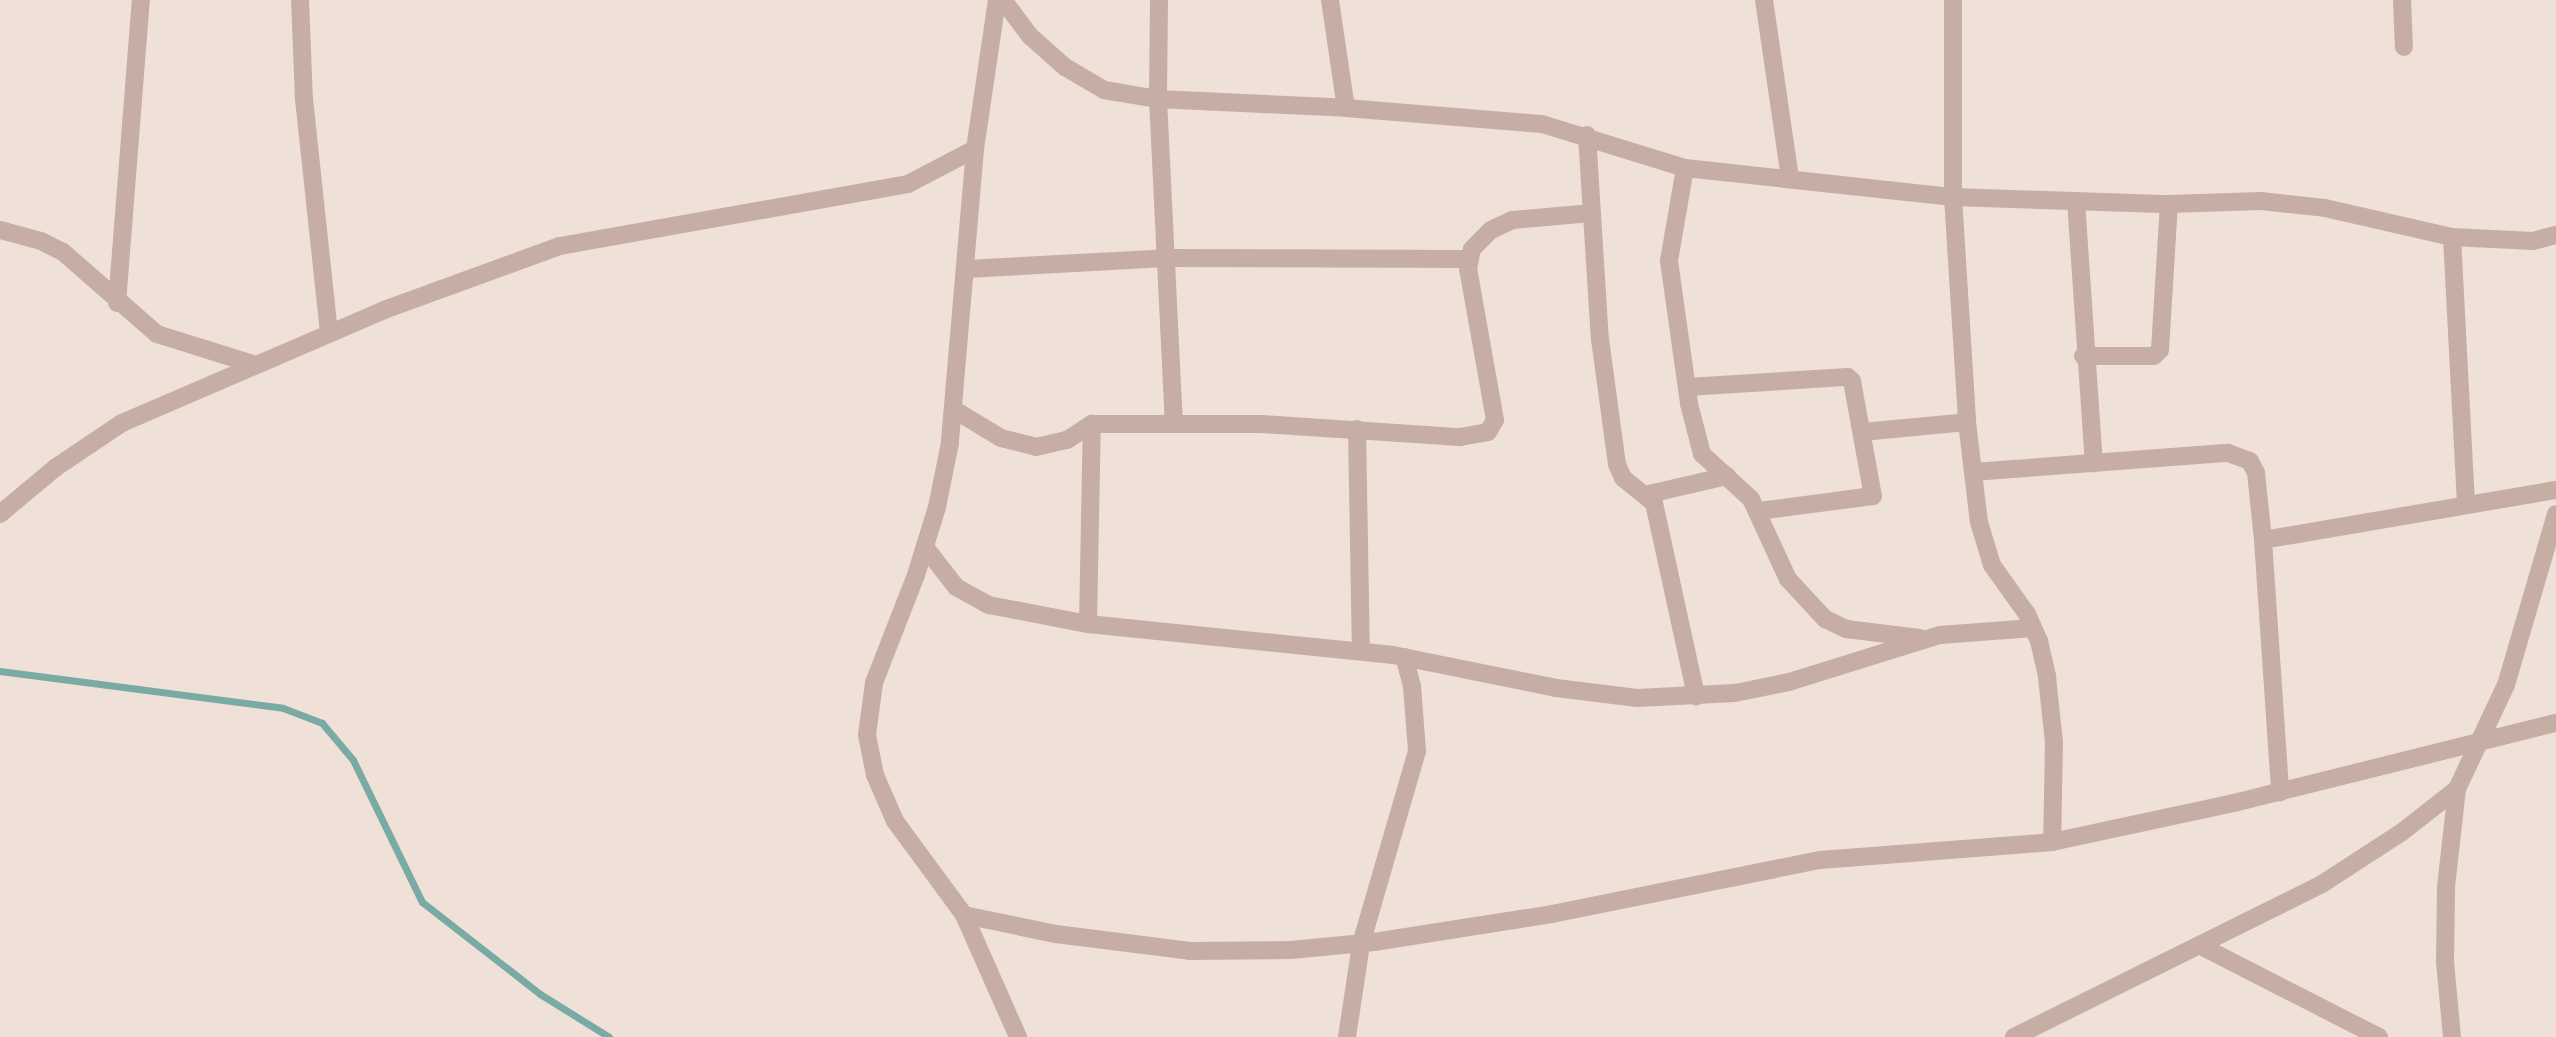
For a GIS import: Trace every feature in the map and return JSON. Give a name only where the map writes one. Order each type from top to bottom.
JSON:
[{"type":"street","points":[[117,303],[141,0]]},
{"type":"street","points":[[300,0],[304,99],[329,334]]},
{"type":"street","points":[[998,0],[975,149],[953,409],[937,507],[925,547],[874,683],[867,735],[875,775],[895,821],[964,915],[1018,1037]]},
{"type":"street","points":[[1003,0],[1030,36],[1065,67],[1104,90],[1158,99],[1346,108],[1520,122],[1587,135],[1685,168],[1953,197],[2169,204],[2261,201],[2325,208],[2452,237],[2533,241],[2556,235]]},
{"type":"street","points":[[1159,0],[1158,99],[1174,423]]},
{"type":"street","points":[[1330,0],[1346,108]]},
{"type":"street","points":[[1764,0],[1790,179]]},
{"type":"street","points":[[1953,0],[1953,197],[1967,422],[1986,552],[2033,628],[2051,710],[2052,842]]},
{"type":"street","points":[[2402,0],[2404,47]]},
{"type":"street","points":[[1587,135],[1601,338],[1617,464],[1623,478],[1649,494],[1659,516],[1696,696]]},
{"type":"street","points":[[0,514],[55,468],[122,423],[329,334],[560,246],[908,184],[975,149]]},
{"type":"street","points":[[1685,168],[1669,261],[1687,387],[1702,454],[1727,476],[1759,511],[1788,579],[1825,619],[1869,634],[1925,639],[2033,628]]},
{"type":"street","points":[[2076,201],[2083,356],[2094,463]]},
{"type":"street","points":[[2083,356],[2154,356],[2161,350],[2169,204]]},
{"type":"street","points":[[953,409],[1001,438],[1036,447],[1067,440],[1092,424],[1174,423],[1357,429],[1460,437],[1488,432],[1494,426],[1468,259],[1479,238],[1501,224],[1592,213]]},
{"type":"street","points":[[0,230],[41,241],[62,252],[117,303],[157,334],[256,365]]},
{"type":"street","points":[[2452,237],[2466,505]]},
{"type":"street","points":[[966,269],[1167,258],[1468,259]]},
{"type":"street","points":[[1687,387],[1848,377],[1862,432],[1873,496],[1759,511]]},
{"type":"street","points":[[1862,432],[1967,422]]},
{"type":"street","points":[[1088,624],[1092,424]]},
{"type":"street","points":[[1357,429],[1361,651]]},
{"type":"street","points":[[1973,472],[2239,454],[2256,473],[2280,792]]},
{"type":"street","points":[[1649,494],[1727,476]]},
{"type":"street","points":[[2263,540],[2556,490]]},
{"type":"street","points":[[2452,1037],[2445,962],[2446,900],[2457,789],[2506,685],[2530,614],[2556,514]]},
{"type":"street","points":[[925,547],[946,578],[970,596],[989,605],[1088,624],[1404,657],[1556,688],[1637,698],[1696,696],[1789,682],[1925,639]]},
{"type":"street","points":[[1347,1037],[1361,944],[1418,751],[1414,696],[1404,657]]},
{"type":"street","points":[[964,915],[1056,934],[1190,951],[1239,953],[1361,944],[1552,914],[1820,860],[2052,842],[2280,792],[2556,723]]},
{"type":"street","points":[[2014,1037],[2322,884],[2402,832],[2457,789]]},
{"type":"street","points":[[2201,946],[2379,1037]]},
{"type":"waterway","points":[[0,671],[283,708],[322,723],[353,760],[422,902],[540,994],[609,1037]]}]
